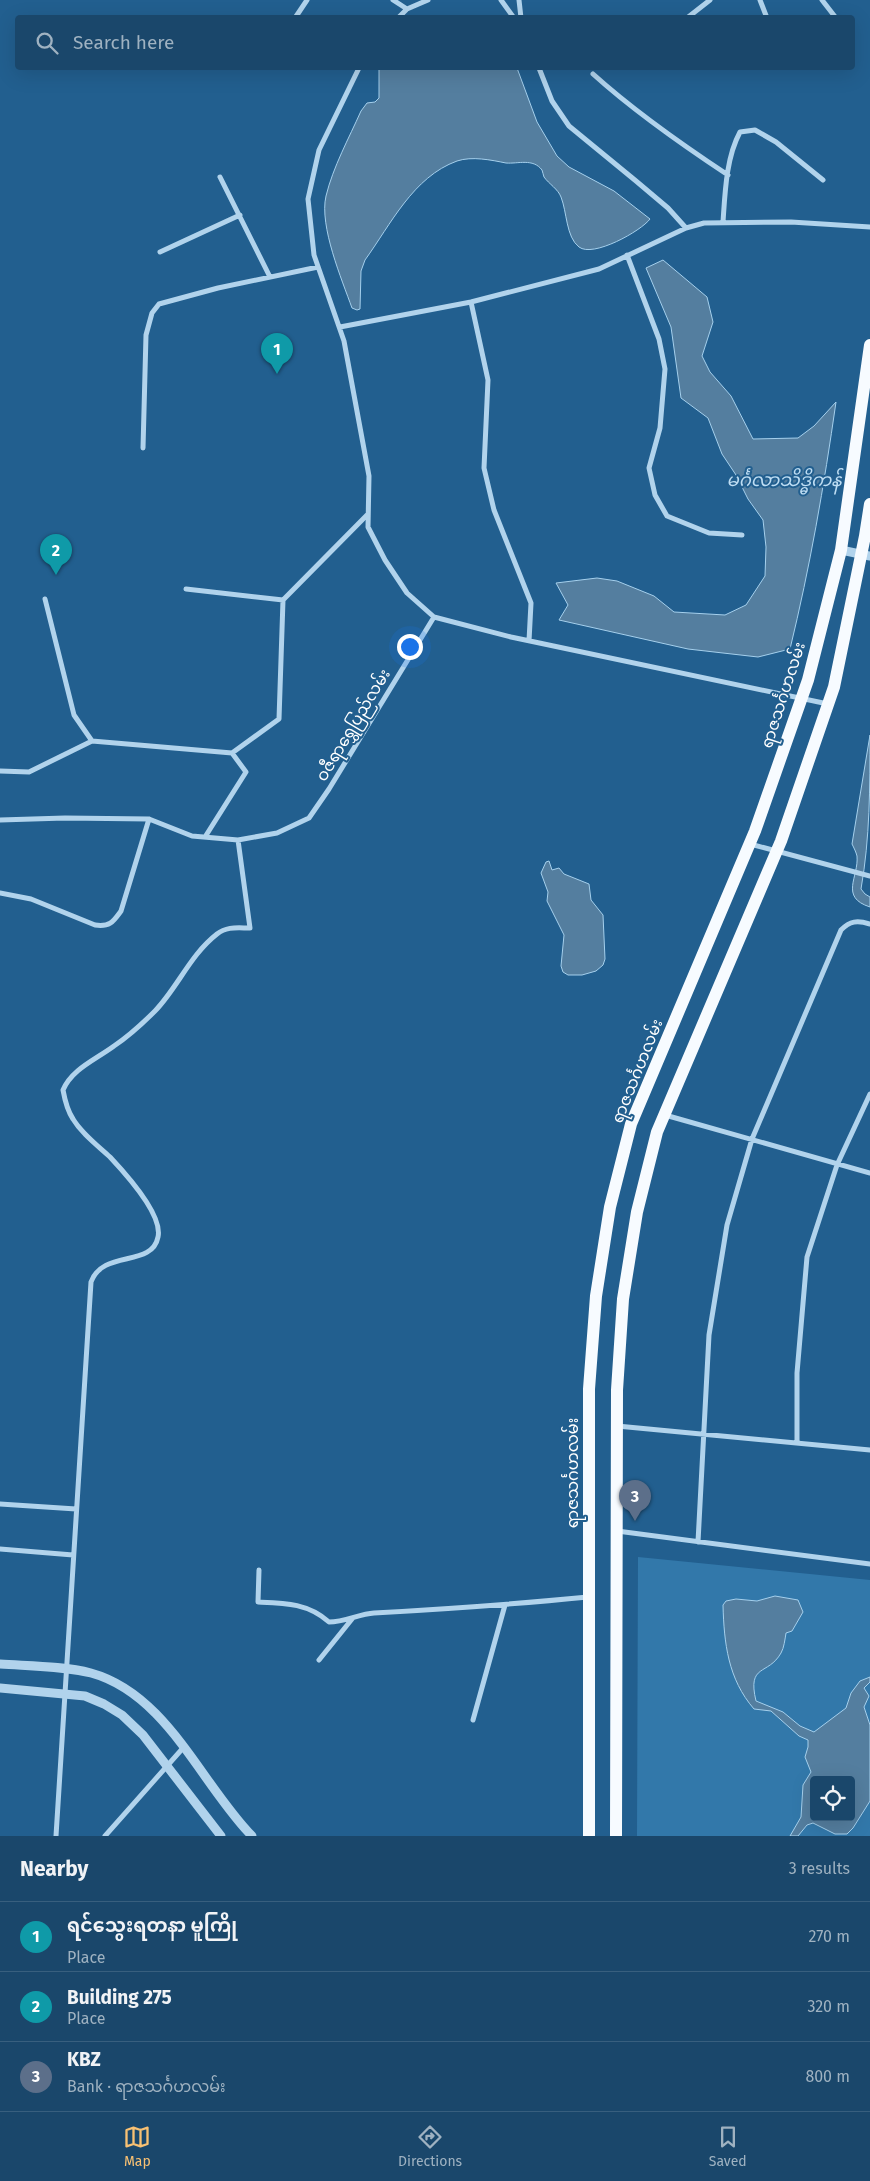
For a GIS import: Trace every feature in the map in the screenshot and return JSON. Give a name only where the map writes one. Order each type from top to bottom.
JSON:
[{"type":"main road","name":"ရာဇသင်္ဂဟလမ်း","points":[[588,1836],[589,1389],[596,1296],[610,1207],[631,1124],[750,844],[801,699],[841,550],[870,345]]},
{"type":"main road","points":[[616,1836],[616,1390],[623,1299],[637,1212],[657,1132],[776,852],[829,704],[866,556],[870,504]]},
{"type":"street","points":[[297,15],[307,0]]},
{"type":"street","points":[[393,0],[407,9]]},
{"type":"street","points":[[401,15],[407,9],[428,0]]},
{"type":"street","points":[[501,0],[512,15]]},
{"type":"street","points":[[519,0],[521,15]]},
{"type":"street","points":[[691,15],[710,0]]},
{"type":"street","points":[[760,0],[766,15]]},
{"type":"street","points":[[822,0],[834,15]]},
{"type":"street","points":[[358,70],[319,150],[308,199],[314,255],[344,341],[354,389],[369,476],[368,527],[385,560],[407,593],[434,617],[529,641],[829,704]]},
{"type":"street","points":[[540,70],[552,102],[569,126],[668,208],[686,228]]},
{"type":"street","points":[[593,74],[623,101],[680,144],[728,175]]},
{"type":"street","points":[[723,222],[725,188],[736,141],[740,132],[755,130],[776,142],[823,180]]},
{"type":"street","points":[[220,177],[270,277]]},
{"type":"street","points":[[160,252],[240,215]]},
{"type":"street","points":[[340,328],[471,302],[599,269],[686,228],[704,223],[791,222],[870,227]]},
{"type":"street","points":[[627,255],[659,339],[665,369],[660,428],[649,468],[655,495],[668,516],[709,533],[742,535]]},
{"type":"street","points":[[143,448],[146,335],[152,313],[159,304],[318,267]]},
{"type":"street","points":[[471,302],[488,380],[484,468],[494,510],[531,603],[529,641]]},
{"type":"street","points":[[0,771],[28,772],[92,740],[232,753],[279,719],[283,600],[368,514]]},
{"type":"street","points":[[841,550],[866,556]]},
{"type":"street","points":[[186,588],[283,600]]},
{"type":"street","points":[[45,599],[74,715],[92,740]]},
{"type":"street","name":"ဝဇီရာရွှေပြည်လမ်း","points":[[0,820],[66,818],[149,820],[192,836],[238,840],[277,833],[309,818],[329,789],[434,617]]},
{"type":"street","points":[[205,837],[246,772],[232,753]]},
{"type":"street","points":[[0,893],[31,899],[95,925],[105,926],[113,923],[121,910],[149,820]]},
{"type":"street","points":[[56,1836],[90,1282],[94,1274],[104,1266],[123,1258],[147,1254],[155,1247],[158,1235],[157,1222],[147,1203],[110,1158],[73,1120],[62,1090],[71,1075],[136,1030],[157,1010],[191,960],[208,941],[219,932],[231,927],[250,928],[238,840]]},
{"type":"street","points":[[750,844],[868,876]]},
{"type":"street","points":[[698,1542],[706,1434],[709,1335],[727,1225],[752,1139],[841,930],[848,922],[859,921],[870,924]]},
{"type":"street","points":[[797,1443],[797,1373],[807,1257],[837,1165],[867,1106],[870,1094]]},
{"type":"street","points":[[665,1115],[870,1173]]},
{"type":"street","points":[[616,1426],[870,1450]]},
{"type":"street","points":[[0,1504],[76,1509]]},
{"type":"street","points":[[616,1531],[870,1564]]},
{"type":"street","points":[[0,1549],[73,1555]]},
{"type":"street","points":[[258,1570],[258,1602],[290,1603],[308,1608],[322,1615],[329,1622],[370,1614],[589,1597]]},
{"type":"street","points":[[473,1720],[505,1605]]},
{"type":"street","points":[[319,1660],[352,1618]]},
{"type":"street","points":[[0,1664],[91,1673],[115,1683],[137,1696],[161,1719],[252,1836]]},
{"type":"street","points":[[0,1688],[85,1696],[104,1704],[122,1715],[143,1735],[221,1836]]},
{"type":"street","points":[[105,1836],[183,1748]]},
{"type":"shaded area","points":[[638,1557],[870,1580],[870,1836],[637,1836]]},
{"type":"water","points":[[379,70],[518,70],[537,122],[557,156],[569,167],[614,191],[650,219],[637,230],[616,242],[595,249],[579,247],[569,231],[563,203],[558,191],[544,177],[542,170],[538,166],[525,162],[506,163],[482,159],[457,161],[441,168],[428,178],[415,190],[394,217],[365,260],[361,271],[360,309],[352,308],[329,237],[326,222],[326,196],[337,163],[361,111],[367,103],[375,102],[379,98]]},
{"type":"water","name":"မင်္ဂလာသိဒ္ဓိကန်","points":[[663,260],[707,297],[713,322],[702,356],[710,372],[731,396],[753,439],[798,438],[814,426],[836,402],[816,526],[790,649],[758,657],[688,649],[559,620],[568,605],[556,583],[597,578],[617,581],[654,596],[674,612],[725,615],[746,605],[765,576],[766,547],[763,520],[748,499],[736,475],[722,454],[708,418],[681,398],[671,327],[646,268]]},
{"type":"water","points":[[870,735],[868,832],[861,889],[870,897],[870,907],[855,898],[853,892],[857,856],[852,844]]},
{"type":"water","points":[[549,861],[552,870],[559,868],[564,874],[589,884],[591,900],[603,915],[605,959],[603,965],[596,971],[582,975],[568,975],[563,972],[561,966],[564,935],[547,901],[548,892],[541,873],[546,862]]},
{"type":"water","points":[[775,1596],[798,1600],[803,1612],[792,1631],[786,1633],[782,1651],[776,1660],[757,1675],[754,1681],[756,1701],[783,1712],[800,1726],[814,1732],[846,1708],[851,1693],[860,1681],[870,1677],[870,1682],[864,1688],[869,1696],[864,1707],[870,1725],[870,1801],[847,1834],[835,1834],[813,1823],[807,1825],[798,1836],[790,1836],[801,1817],[803,1785],[811,1772],[805,1757],[808,1740],[799,1736],[771,1711],[754,1709],[738,1685],[726,1647],[723,1605],[726,1601],[736,1599],[757,1601]]},
{"type":"place","name":"ရင်သွေးရတနာ မူကြို","points":[[277,374]]},
{"type":"place","name":"Building 275","points":[[56,575]]},
{"type":"place","name":"KBZ","points":[[635,1521]]}]
